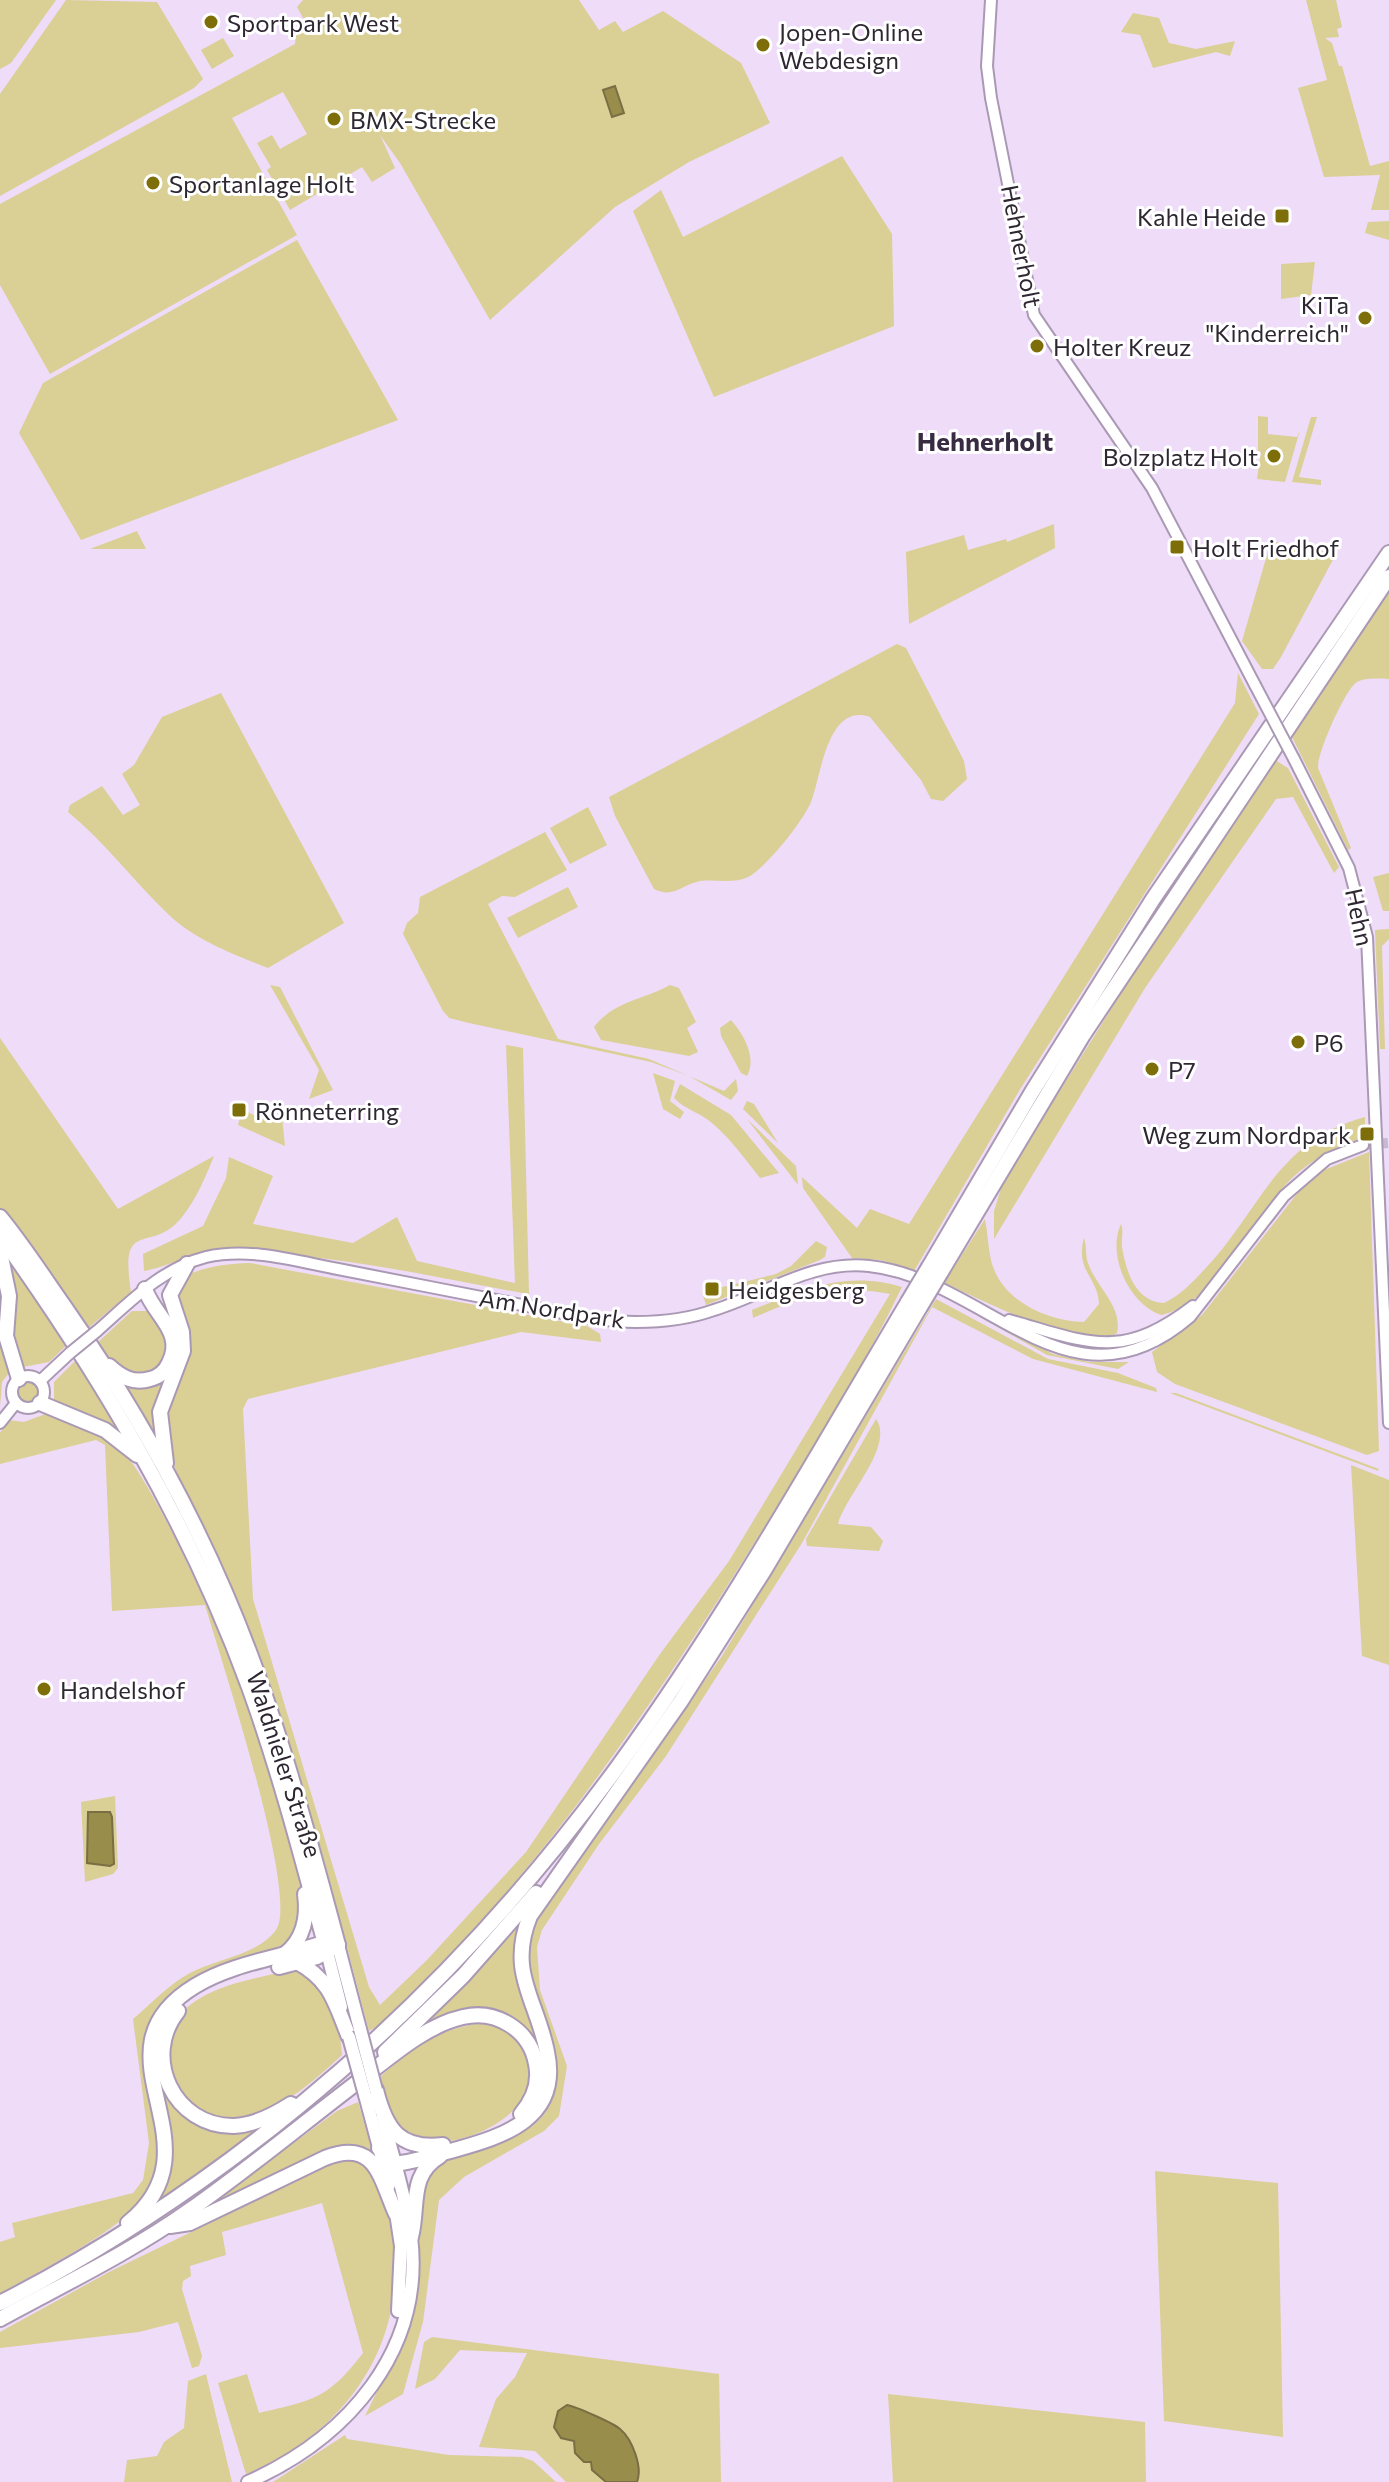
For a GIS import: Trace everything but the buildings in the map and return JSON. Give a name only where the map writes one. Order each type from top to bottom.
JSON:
[{"type":"highway","points":[[935,1269],[1032,1092],[1153,899],[1389,553]]},
{"type":"highway","points":[[0,2303],[77,2262],[159,2212],[212,2174],[350,2067],[447,1974],[489,1928],[620,1765],[717,1620],[1083,1035],[1389,577]]},
{"type":"highway","name":"Waldnieler Straße","points":[[0,1217],[95,1352],[225,1591],[262,1686],[309,1834],[330,1947]]},
{"type":"highway","name":"Waldnieler Straße","points":[[0,1235],[71,1336],[167,1486],[249,1688],[330,1947]]},
{"type":"highway","points":[[0,1252],[9,1296],[6,1336],[19,1379]]},
{"type":"highway","points":[[167,1486],[160,1425],[163,1401],[183,1351],[170,1295],[187,1264]]},
{"type":"highway","points":[[95,1352],[114,1370],[132,1380],[145,1381],[165,1371],[175,1348],[174,1337],[145,1289]]},
{"type":"highway","points":[[145,1289],[178,1324]]},
{"type":"highway","points":[[379,2148],[394,2164],[446,2152],[516,2129],[529,2118],[544,2096],[549,2073],[548,2054],[521,1969],[521,1942],[530,1916],[575,1847],[681,1701],[757,1583],[914,1304]]},
{"type":"highway","points":[[40,1403],[105,1430],[124,1442],[167,1486]]},
{"type":"highway","points":[[337,2098],[463,1976],[575,1847]]},
{"type":"highway","points":[[281,1957],[297,1941],[305,1919],[301,1857]]},
{"type":"highway","points":[[330,1947],[297,1962],[211,1986],[182,2006],[169,2025],[163,2043],[162,2065],[168,2085],[178,2101],[210,2123],[234,2126],[265,2118],[289,2106],[350,2067]]},
{"type":"highway","points":[[77,2262],[141,2212],[161,2186],[166,2149],[150,2063],[159,2023],[181,1996],[196,1986],[234,1970],[330,1947]]},
{"type":"highway","points":[[297,1962],[316,1972],[325,1982],[355,2033]]},
{"type":"highway","points":[[0,2319],[165,2227],[399,2050],[436,2027],[462,2017],[486,2016],[510,2025],[522,2034],[536,2059],[535,2089],[521,2114],[496,2131],[444,2145],[420,2147],[405,2141],[389,2125],[373,2095]]},
{"type":"highway","points":[[165,2227],[190,2223],[343,2152],[360,2155],[375,2164],[396,2214]]},
{"type":"highway","points":[[411,2237],[416,2186],[431,2161],[446,2152]]},
{"type":"main road","name":"Waldnieler Straße","points":[[330,1947],[355,2033],[367,2055],[379,2148],[401,2246],[401,2300],[384,2364]]},
{"type":"main road","name":"Waldnieler Straße","points":[[248,2482],[320,2443],[355,2408],[384,2364],[401,2329],[409,2301],[411,2237],[394,2164],[373,2095],[350,2067],[355,2033]]},
{"type":"street","name":"Hehnerholt","points":[[991,0],[987,66],[991,98],[1034,315],[1152,488],[1294,759]]},
{"type":"street","name":"Hehn","points":[[1294,759],[1349,868],[1367,937],[1389,1423]]},
{"type":"street","name":"Am Nordpark","points":[[145,1289],[187,1264],[225,1254],[277,1257],[543,1309],[634,1322],[696,1316],[804,1274],[850,1265],[903,1272],[1000,1318],[1073,1341],[1103,1343],[1154,1330],[1207,1296],[1295,1185],[1327,1159],[1363,1145]]},
{"type":"street","points":[[40,1381],[145,1289]]},
{"type":"street","points":[[28,1376],[40,1381],[44,1395],[40,1403],[25,1408],[16,1403],[13,1388],[19,1379],[28,1376]]},
{"type":"street","points":[[0,1423],[16,1403]]},
{"type":"shaded area","points":[[0,0],[56,0],[11,63],[0,69]]},
{"type":"shaded area","points":[[66,0],[157,2],[203,79],[194,88],[0,196],[0,94]]},
{"type":"shaded area","points":[[303,0],[579,0],[599,30],[615,21],[623,32],[663,11],[741,63],[770,123],[689,162],[615,207],[490,320],[400,163],[380,135],[395,168],[372,182],[362,167],[290,210],[267,170],[271,167],[257,143],[272,135],[280,149],[307,134],[283,92],[232,118],[297,235],[50,374],[0,285],[0,204],[295,44],[296,30],[306,23],[297,7]]},
{"type":"shaded area","points":[[1306,0],[1336,0],[1342,27],[1337,29],[1339,37],[1325,38],[1332,43],[1339,66],[1342,66],[1370,166],[1389,161],[1389,210],[1371,210],[1380,175],[1324,177],[1298,88],[1327,80]]},
{"type":"shaded area","points":[[1133,13],[1159,18],[1169,43],[1196,49],[1235,41],[1230,56],[1216,52],[1153,68],[1140,35],[1121,32]]},
{"type":"shaded area","points":[[223,38],[234,56],[212,69],[201,50]]},
{"type":"shaded area","points":[[615,86],[624,113],[612,117],[603,90]]},
{"type":"shaded area","points":[[842,156],[892,234],[894,326],[714,397],[633,211],[661,190],[683,237]]},
{"type":"shaded area","points":[[1389,221],[1389,240],[1365,233],[1368,222]]},
{"type":"shaded area","points":[[297,240],[398,420],[81,540],[19,433],[43,383]]},
{"type":"shaded area","points":[[1315,262],[1311,295],[1281,299],[1281,264]]},
{"type":"shaded area","name":"Bolzplatz Holt","points":[[1258,416],[1268,417],[1268,434],[1297,437],[1300,430],[1285,482],[1257,479],[1261,452],[1258,451]]},
{"type":"shaded area","points":[[1311,417],[1317,417],[1299,477],[1321,480],[1321,485],[1292,482]]},
{"type":"shaded area","points":[[1054,524],[1055,548],[909,624],[906,552],[964,535],[968,550],[1006,539],[1007,542]]},
{"type":"shaded area","points":[[137,531],[146,549],[90,549]]},
{"type":"shaded area","points":[[1271,541],[1336,554],[1281,657],[1273,669],[1262,669],[1242,641]]},
{"type":"shaded area","points":[[1389,591],[1389,679],[1364,679],[1352,687],[1333,722],[1319,761],[1318,768],[1351,848],[1348,850],[1291,735]]},
{"type":"shaded area","points":[[897,644],[906,648],[964,761],[967,779],[943,801],[931,799],[921,780],[870,717],[856,715],[844,720],[828,744],[811,802],[800,820],[784,843],[756,872],[731,881],[700,881],[672,892],[654,889],[615,816],[609,797]]},
{"type":"shaded area","points":[[1238,673],[1259,714],[1019,1091],[914,1271],[881,1260],[852,1258],[803,1188],[802,1177],[857,1228],[870,1209],[909,1224],[1235,703]]},
{"type":"shaded area","points":[[221,693],[344,923],[268,968],[216,946],[180,924],[68,812],[70,805],[102,786],[123,815],[140,805],[122,774],[134,765],[162,717]]},
{"type":"shaded area","points":[[1275,760],[1288,768],[1339,867],[1334,873],[1293,797],[1276,799],[1145,988],[994,1239],[994,1211],[1003,1182],[1143,958]]},
{"type":"shaded area","points":[[588,807],[607,845],[570,864],[550,828]]},
{"type":"shaded area","points":[[545,832],[567,870],[515,897],[502,896],[488,904],[558,1039],[649,1059],[688,1076],[651,1062],[449,1018],[443,1011],[403,934],[407,923],[418,913],[420,897]]},
{"type":"shaded area","points":[[1389,873],[1389,911],[1383,911],[1373,877]]},
{"type":"shaded area","points":[[568,887],[578,907],[518,938],[507,918]]},
{"type":"shaded area","points":[[1389,929],[1389,939],[1382,946],[1385,1049],[1380,1049],[1375,930]]},
{"type":"shaded area","points":[[270,985],[280,987],[333,1090],[309,1099],[319,1070]]},
{"type":"shaded area","points":[[670,985],[679,988],[696,1022],[687,1028],[698,1052],[689,1056],[601,1040],[594,1027],[602,1018],[620,1006]]},
{"type":"shaded area","points":[[731,1020],[750,1054],[747,1076],[741,1073],[721,1036],[720,1028]]},
{"type":"shaded area","points":[[0,1038],[118,1209],[214,1156],[196,1196],[182,1217],[170,1228],[134,1245],[128,1268],[131,1292],[86,1330],[0,1211]]},
{"type":"shaded area","points":[[506,1045],[523,1048],[529,1294],[362,1264],[276,1254],[197,1256],[144,1271],[143,1254],[203,1226],[226,1178],[229,1157],[273,1176],[253,1224],[353,1243],[397,1217],[417,1261],[515,1283]]},
{"type":"shaded area","points":[[653,1073],[675,1081],[670,1101],[684,1112],[680,1119],[663,1109]]},
{"type":"shaded area","points":[[689,1076],[724,1091],[736,1079],[738,1091],[731,1100]]},
{"type":"shaded area","points":[[680,1084],[731,1115],[779,1173],[760,1178],[719,1129],[674,1098]]},
{"type":"shaded area","points":[[747,1101],[754,1104],[778,1143],[743,1109]]},
{"type":"shaded area","points":[[242,1109],[261,1119],[264,1113],[282,1117],[285,1146],[238,1125]]},
{"type":"shaded area","points":[[1365,1117],[1365,1137],[1326,1154],[1291,1179],[1219,1276],[1202,1292],[1183,1306],[1162,1315],[1150,1310],[1131,1290],[1119,1264],[1117,1236],[1121,1224],[1124,1257],[1134,1284],[1146,1297],[1164,1303],[1190,1285],[1203,1271],[1289,1161],[1335,1128]]},
{"type":"shaded area","points":[[747,1119],[796,1166],[798,1185]]},
{"type":"shaded area","points":[[1369,1152],[1379,1451],[1367,1455],[1175,1384],[1157,1372],[1152,1352],[1202,1315],[1303,1186],[1319,1172]]},
{"type":"shaded area","points":[[985,1219],[992,1264],[1006,1289],[1029,1307],[1070,1321],[1084,1322],[1099,1304],[1082,1258],[1084,1238],[1088,1263],[1113,1305],[1118,1323],[1117,1333],[1102,1338],[1057,1331],[944,1283]]},
{"type":"shaded area","points":[[816,1241],[827,1247],[825,1257],[820,1260],[706,1305],[702,1292],[776,1274],[791,1266]]},
{"type":"shaded area","points":[[250,1263],[587,1326],[600,1334],[601,1342],[521,1332],[248,1399],[243,1409],[253,1599],[369,1987],[380,2005],[426,1961],[526,1852],[660,1654],[729,1561],[890,1294],[837,1292],[787,1304],[753,1318],[752,1310],[807,1289],[844,1281],[863,1280],[902,1287],[816,1443],[691,1641],[620,1746],[503,1897],[406,2003],[369,2031],[323,1856],[264,1673],[170,1456],[164,1416],[190,1348],[176,1299],[185,1276],[217,1266]]},
{"type":"shaded area","points":[[0,1264],[5,1277],[18,1265],[71,1341],[49,1362],[12,1369],[2,1382],[0,1407]]},
{"type":"shaded area","points":[[941,1295],[1053,1354],[1089,1362],[1129,1362],[1118,1369],[1047,1355]]},
{"type":"shaded area","points":[[936,1299],[1048,1359],[1118,1373],[1156,1388],[1157,1392],[1033,1359],[932,1307],[802,1543],[666,1756],[599,1844],[542,1930],[537,1947],[540,1990],[567,2066],[559,2116],[544,2131],[464,2177],[439,2200],[423,2322],[403,2394],[365,2416],[401,2343],[414,2302],[426,2176],[436,2165],[507,2140],[529,2128],[545,2114],[553,2096],[553,2057],[527,1964],[534,1924],[722,1656]]},
{"type":"shaded area","points":[[132,1311],[152,1311],[171,1350],[157,1372],[138,1378],[112,1365],[97,1343]]},
{"type":"shaded area","points":[[80,1356],[132,1442],[92,1416],[54,1404],[54,1382]]},
{"type":"shaded area","points":[[171,1366],[154,1409],[155,1437],[116,1377],[130,1382]]},
{"type":"shaded area","points":[[24,1382],[32,1382],[38,1392],[32,1402],[24,1402],[18,1396],[18,1388]]},
{"type":"shaded area","points":[[1170,1393],[1176,1393],[1379,1469],[1378,1471]]},
{"type":"shaded area","points":[[48,1413],[97,1434],[123,1452],[146,1485],[176,1540],[208,1610],[240,1687],[269,1764],[290,1835],[301,1892],[298,1928],[291,1939],[271,1953],[209,1974],[178,2002],[150,2034],[144,2048],[143,2066],[156,2128],[159,2169],[153,2187],[142,2202],[105,2232],[0,2294],[0,2242],[15,2237],[12,2223],[133,2193],[143,2180],[149,2143],[133,2019],[182,1978],[259,1945],[276,1930],[280,1909],[268,1825],[205,1605],[112,1611],[105,1445],[96,1440],[0,1464],[0,1433],[8,1420],[24,1422]]},
{"type":"shaded area","points":[[876,1419],[880,1430],[874,1457],[838,1524],[871,1527],[883,1541],[879,1551],[807,1546],[806,1539]]},
{"type":"shaded area","points":[[1351,1465],[1389,1480],[1389,1665],[1362,1656]]},
{"type":"shaded area","points":[[115,1796],[118,1868],[113,1874],[85,1882],[81,1802]],"holes":[[[88,1812],[114,1863],[109,1866],[87,1863]]]},
{"type":"shaded area","points":[[88,1812],[110,1812],[114,1864],[110,1866],[87,1863]]},
{"type":"shaded area","points":[[523,1922],[540,2064],[494,2013],[418,2033]]},
{"type":"shaded area","points":[[286,1971],[299,1971],[318,1979],[339,2027],[342,2055],[282,2103],[254,2116],[219,2118],[200,2111],[185,2099],[174,2082],[168,2064],[167,2045],[172,2026],[184,2010],[207,1995],[232,1984]]},
{"type":"shaded area","points":[[201,1989],[178,2009],[162,2035],[160,2069],[173,2100],[197,2122],[213,2128],[236,2131],[272,2120],[151,2208],[166,2180],[170,2162],[169,2138],[156,2065],[156,2043],[162,2022],[176,2004]]},
{"type":"shaded area","points":[[484,2023],[504,2030],[514,2038],[525,2055],[530,2076],[524,2095],[512,2112],[494,2125],[450,2141],[429,2142],[404,2134],[388,2112],[381,2076],[428,2040],[454,2029]]},
{"type":"shaded area","points":[[358,2102],[375,2159],[350,2149],[192,2218],[337,2111]]},
{"type":"shaded area","points":[[353,2158],[369,2165],[387,2213],[395,2260],[392,2305],[380,2348],[358,2387],[328,2422],[291,2451],[246,2474],[218,2383],[247,2374],[259,2413],[318,2396],[339,2380],[363,2353],[322,2203],[222,2232],[226,2255],[190,2266],[191,2276],[183,2281],[182,2289],[202,2356],[199,2366],[192,2368],[178,2322],[139,2332],[0,2348],[0,2332],[109,2272],[335,2162]]},
{"type":"shaded area","points":[[1155,2171],[1278,2183],[1283,2437],[1164,2421]]},
{"type":"shaded area","points":[[432,2337],[719,2374],[721,2482],[637,2482],[640,2476],[574,2407],[565,2437],[578,2446],[606,2482],[566,2482],[535,2451],[479,2447],[496,2399],[515,2377],[527,2353],[460,2350],[435,2379],[415,2389],[424,2342]]},
{"type":"shaded area","points":[[206,2374],[232,2482],[124,2482],[127,2460],[157,2456],[164,2442],[184,2428],[188,2381]]},
{"type":"shaded area","points":[[888,2394],[1145,2422],[1146,2482],[893,2482]]},
{"type":"shaded area","points":[[567,2405],[603,2419],[624,2434],[637,2461],[637,2482],[606,2482],[592,2470],[591,2462],[584,2462],[575,2453],[574,2441],[561,2438],[554,2427],[558,2411]]},
{"type":"shaded area","points":[[345,2435],[347,2439],[449,2455],[522,2457],[533,2461],[556,2482],[273,2482]]},
{"type":"tunnel","points":[[1363,1145],[1389,1143]]},
{"type":"place","name":"Sportpark West","points":[[211,22]]},
{"type":"place","name":"Jopen-Online Webdesign","points":[[763,45]]},
{"type":"place","name":"BMX-Strecke","points":[[334,119]]},
{"type":"place","name":"Sportanlage Holt","points":[[153,183]]},
{"type":"place","name":"Kahle Heide","points":[[1282,216]]},
{"type":"place","name":"KiTa \"Kinderreich\"","points":[[1365,318]]},
{"type":"place","name":"Holter Kreuz","points":[[1037,346]]},
{"type":"place","name":"Bolzplatz Holt","points":[[1274,456]]},
{"type":"place","name":"Holt Friedhof","points":[[1177,547]]},
{"type":"place","name":"P6","points":[[1298,1042]]},
{"type":"place","name":"P7","points":[[1152,1069]]},
{"type":"place","name":"Rönneterring","points":[[239,1110]]},
{"type":"place","name":"Weg zum Nordpark","points":[[1367,1134]]},
{"type":"place","name":"Heidgesberg","points":[[712,1289]]},
{"type":"place","name":"Handelshof","points":[[44,1689]]},
{"type":"district","name":"Hehnerholt","points":[[985,440]]}]
